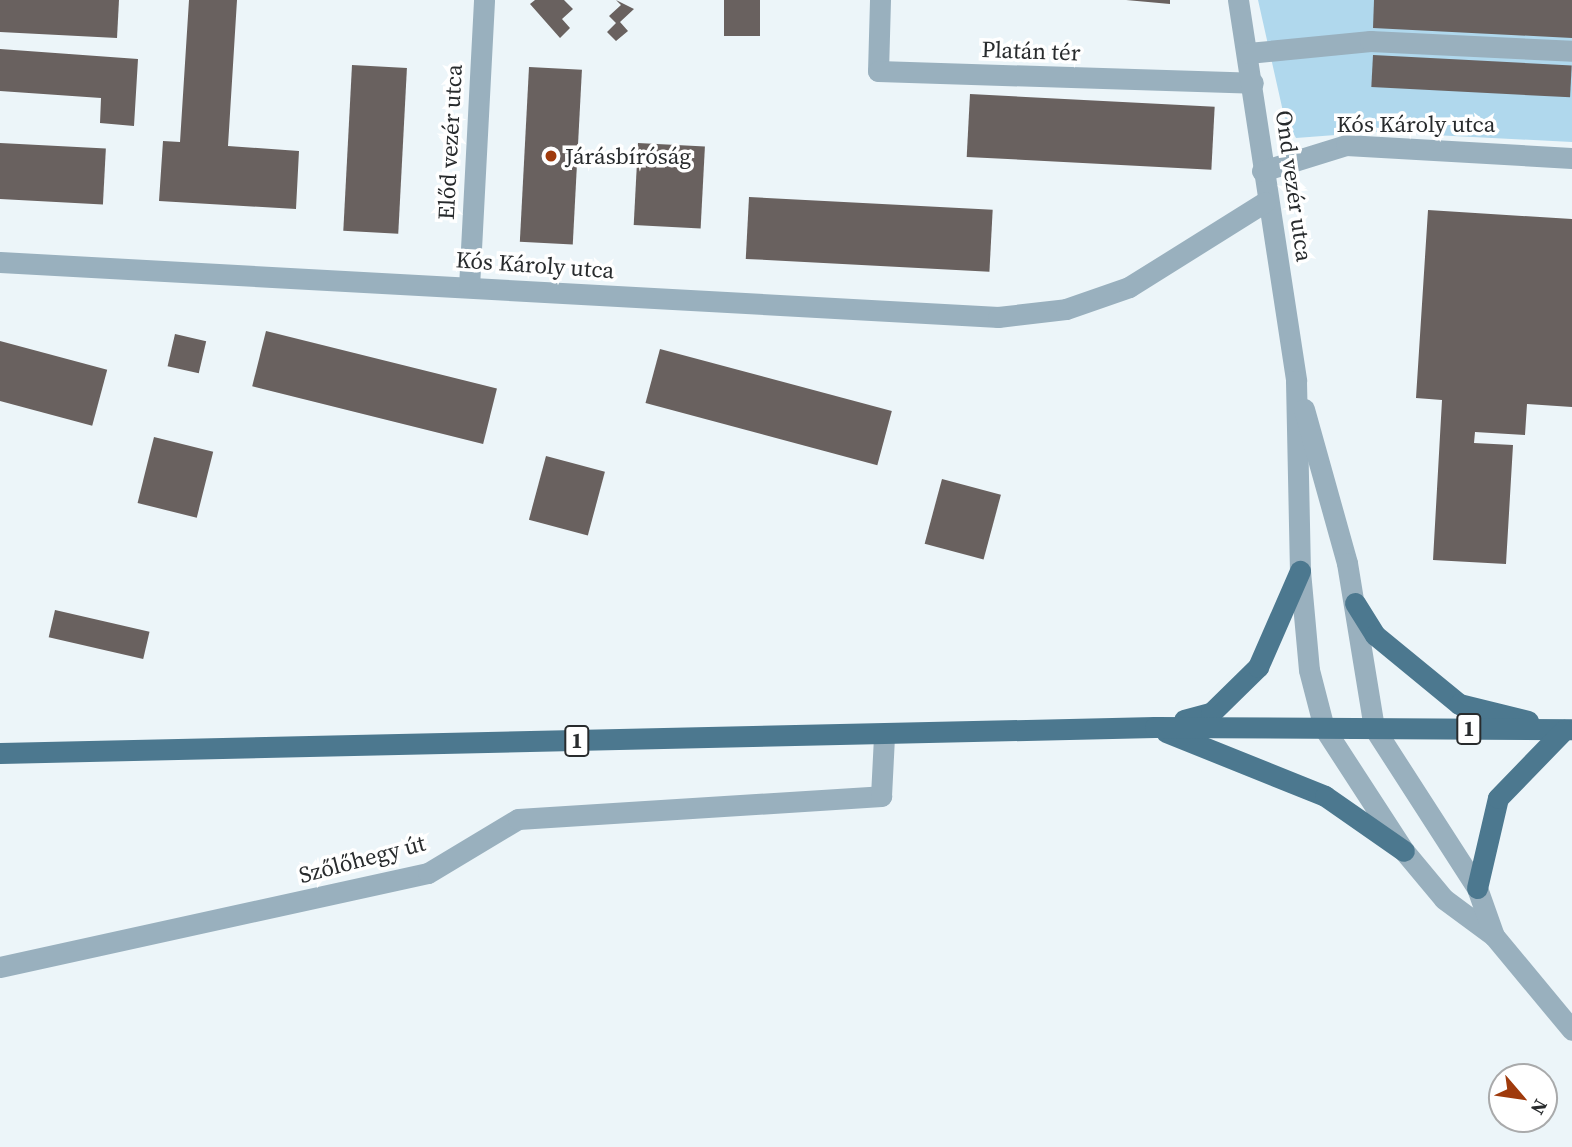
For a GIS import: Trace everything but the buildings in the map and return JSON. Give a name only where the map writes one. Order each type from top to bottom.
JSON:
[{"type":"main road","points":[[1154,727],[1211,713],[1258,667],[1300,571]]},
{"type":"main road","points":[[1354,603],[1375,635],[1459,704],[1568,730]]},
{"type":"main road","points":[[1154,727],[1325,796],[1404,851]]},
{"type":"main road","name":"1","points":[[0,753],[884,736],[1154,727],[1568,730]]},
{"type":"main road","points":[[1477,888],[1498,798],[1568,730]]},
{"type":"street","name":"Előd vezér utca","points":[[469,287],[484,0]]},
{"type":"street","name":"Platán tér","points":[[880,0],[878,71],[1253,83]]},
{"type":"street","name":"Ond vezér utca","points":[[1238,0],[1253,83],[1265,202],[1296,381]]},
{"type":"street","points":[[1248,53],[1370,41],[1572,51]]},
{"type":"street","name":"Kós Károly utca","points":[[1262,171],[1346,145],[1572,158]]},
{"type":"street","name":"Kós Károly utca","points":[[0,262],[960,317],[1066,309],[1160,273],[1265,202]]},
{"type":"street","points":[[1296,381],[1300,571],[1309,670],[1324,728],[1404,851],[1444,899],[1494,936],[1572,1030]]},
{"type":"street","points":[[1296,381],[1354,603],[1374,728],[1477,888],[1494,936]]},
{"type":"street","name":"Szőlőhegy út","points":[[0,967],[428,873],[518,819],[881,796],[884,736]]},
{"type":"shaded area","points":[[1258,0],[1572,0],[1572,142],[1375,132],[1296,138],[1284,116]]},
{"type":"place","name":"Járásbíróság","points":[[551,156]]}]
